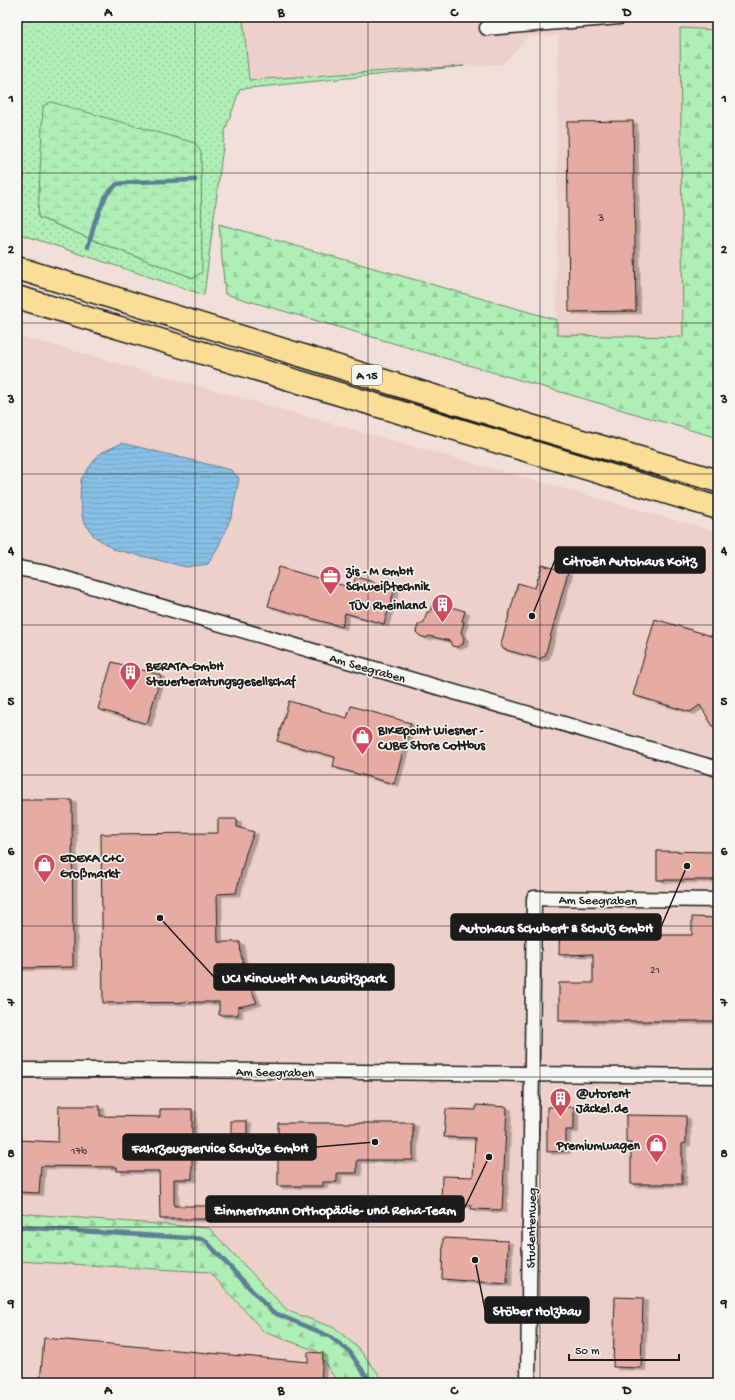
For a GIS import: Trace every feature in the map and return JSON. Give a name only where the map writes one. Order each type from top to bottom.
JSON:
[{"type":"highway","name":"A 15","points":[[17,268],[534,427],[718,481]]},
{"type":"highway","name":"A 15","points":[[17,296],[718,508]]},
{"type":"street","points":[[487,28],[619,17]]},
{"type":"street","name":"Am Seegraben","points":[[17,568],[53,576],[718,769]]},
{"type":"street","name":"Am Seegraben","points":[[533,1074],[534,898],[718,900]]},
{"type":"street","name":"Am Seegraben","points":[[17,1070],[180,1070],[718,1076]]},
{"type":"street","name":"Studentenweg","points":[[528,1383],[533,1074]]},
{"type":"shaded area","points":[[243,17],[718,17],[718,436],[556,382],[558,36],[528,37],[503,64],[249,80]]},
{"type":"shaded area","points":[[17,335],[718,532],[718,1383],[386,1383],[356,1347],[335,1328],[288,1311],[209,1228],[17,1213]]},
{"type":"shaded area","points":[[17,1261],[210,1272],[264,1332],[317,1351],[338,1383],[17,1383]]},
{"type":"green space","points":[[17,17],[243,17],[249,80],[464,66],[240,89],[225,131],[204,295],[17,233]],"holes":[[[38,217],[194,278],[108,246]]]},
{"type":"green space","points":[[680,28],[718,30],[718,438],[225,294],[219,224],[557,320],[557,335],[683,337]]},
{"type":"green space","points":[[51,102],[195,143],[201,152],[202,272],[194,278],[108,246],[38,217],[43,106]]},
{"type":"green space","points":[[17,1213],[209,1228],[288,1311],[335,1328],[357,1347],[386,1383],[338,1383],[317,1351],[264,1332],[210,1272],[17,1261]]},
{"type":"water","points":[[122,443],[231,470],[239,478],[232,515],[218,547],[208,564],[186,567],[113,549],[94,536],[83,520],[80,500],[81,479],[99,454]]},
{"type":"building","points":[[633,121],[636,311],[569,312],[567,122]]},
{"type":"building","points":[[542,565],[568,572],[545,656],[539,659],[503,649],[501,644],[518,583],[535,588]]},
{"type":"building","name":"zis - M GmbH Schweißtechnik","points":[[279,567],[352,588],[356,577],[395,588],[384,624],[345,613],[342,627],[268,606]]},
{"type":"building","name":"TÜV Rheinland","points":[[433,602],[465,611],[461,632],[464,638],[463,644],[457,647],[452,646],[450,641],[429,636],[426,638],[420,636],[416,632],[418,625],[424,622],[427,612],[430,612]]},
{"type":"building","points":[[655,619],[718,638],[718,735],[700,705],[690,712],[633,695]]},
{"type":"building","name":"BERATA-GmbH Steuerberatungsgesellschaf","points":[[112,662],[161,675],[147,724],[98,709]]},
{"type":"building","points":[[289,701],[347,718],[351,706],[411,723],[394,784],[333,767],[335,757],[277,741]]},
{"type":"building","name":"EDEKA C+C Großmarkt","points":[[17,800],[72,800],[73,967],[17,968]]},
{"type":"building","points":[[218,819],[237,819],[237,827],[254,832],[246,853],[236,893],[217,894],[218,942],[240,942],[241,955],[250,986],[257,1003],[238,1007],[238,1015],[219,1015],[219,1002],[103,1003],[101,834],[218,833]]},
{"type":"building","points":[[657,851],[718,852],[718,880],[657,880]]},
{"type":"building","points":[[560,917],[599,917],[599,935],[692,935],[692,917],[718,918],[718,1021],[559,1021],[559,983],[593,983],[593,954],[559,955]]},
{"type":"building","points":[[476,1105],[507,1107],[502,1210],[471,1209],[471,1205],[441,1203],[442,1176],[473,1177],[475,1138],[444,1137],[446,1109],[476,1110]]},
{"type":"building","points":[[59,1106],[100,1106],[100,1116],[160,1117],[160,1109],[192,1109],[192,1179],[174,1179],[174,1206],[219,1206],[219,1219],[160,1219],[159,1171],[117,1171],[117,1167],[41,1166],[39,1193],[17,1192],[17,1140],[58,1142]]},
{"type":"building","name":"@utorent Jäckel.de","points":[[547,1107],[574,1107],[574,1130],[566,1130],[566,1151],[547,1152]]},
{"type":"building","name":"Premiumwagen","points":[[626,1115],[686,1116],[686,1143],[682,1144],[682,1184],[631,1184],[631,1143],[626,1143]]},
{"type":"building","points":[[231,1121],[247,1121],[247,1134],[231,1134]]},
{"type":"building","points":[[278,1123],[413,1123],[413,1160],[357,1160],[357,1173],[337,1173],[337,1182],[323,1182],[323,1186],[278,1186]]},
{"type":"building","points":[[443,1238],[508,1241],[507,1284],[442,1279]]},
{"type":"building","points":[[615,1297],[643,1298],[641,1368],[613,1367]]},
{"type":"building","points":[[44,1338],[308,1362],[308,1352],[323,1353],[321,1383],[40,1383]]},
{"type":"waterway","points":[[88,247],[95,221],[106,195],[117,184],[195,180]]},
{"type":"waterway","points":[[17,1227],[204,1239],[272,1312],[329,1336],[349,1351],[371,1383]]},
{"type":"place","name":"zis - M GmbH Schweißtechnik","points":[[331,596]]},
{"type":"place","name":"Citroën Autohaus Koitz","points":[[532,616]]},
{"type":"place","name":"TÜV Rheinland","points":[[442,624]]},
{"type":"place","name":"BERATA-GmbH Steuerberatungsgesellschaf","points":[[130,692]]},
{"type":"place","name":"BIKEpoint Wiesner - CUBE Store Cottbus","points":[[362,756]]},
{"type":"place","name":"Autohaus Schubert & Schulz GmbH","points":[[687,866]]},
{"type":"place","name":"EDEKA C+C Großmarkt","points":[[45,884]]},
{"type":"place","name":"UCI Kinowelt Am Lausitzpark","points":[[160,918]]},
{"type":"place","name":"@utorent Jäckel.de","points":[[561,1118]]},
{"type":"place","name":"Fahrzeugservice Schulze GmbH","points":[[375,1142]]},
{"type":"place","name":"Zimmermann Orthopädie- und Reha-Team","points":[[489,1157]]},
{"type":"place","name":"Premiumwagen","points":[[656,1164]]},
{"type":"place","name":"Stöber Holzbau","points":[[475,1260]]}]
